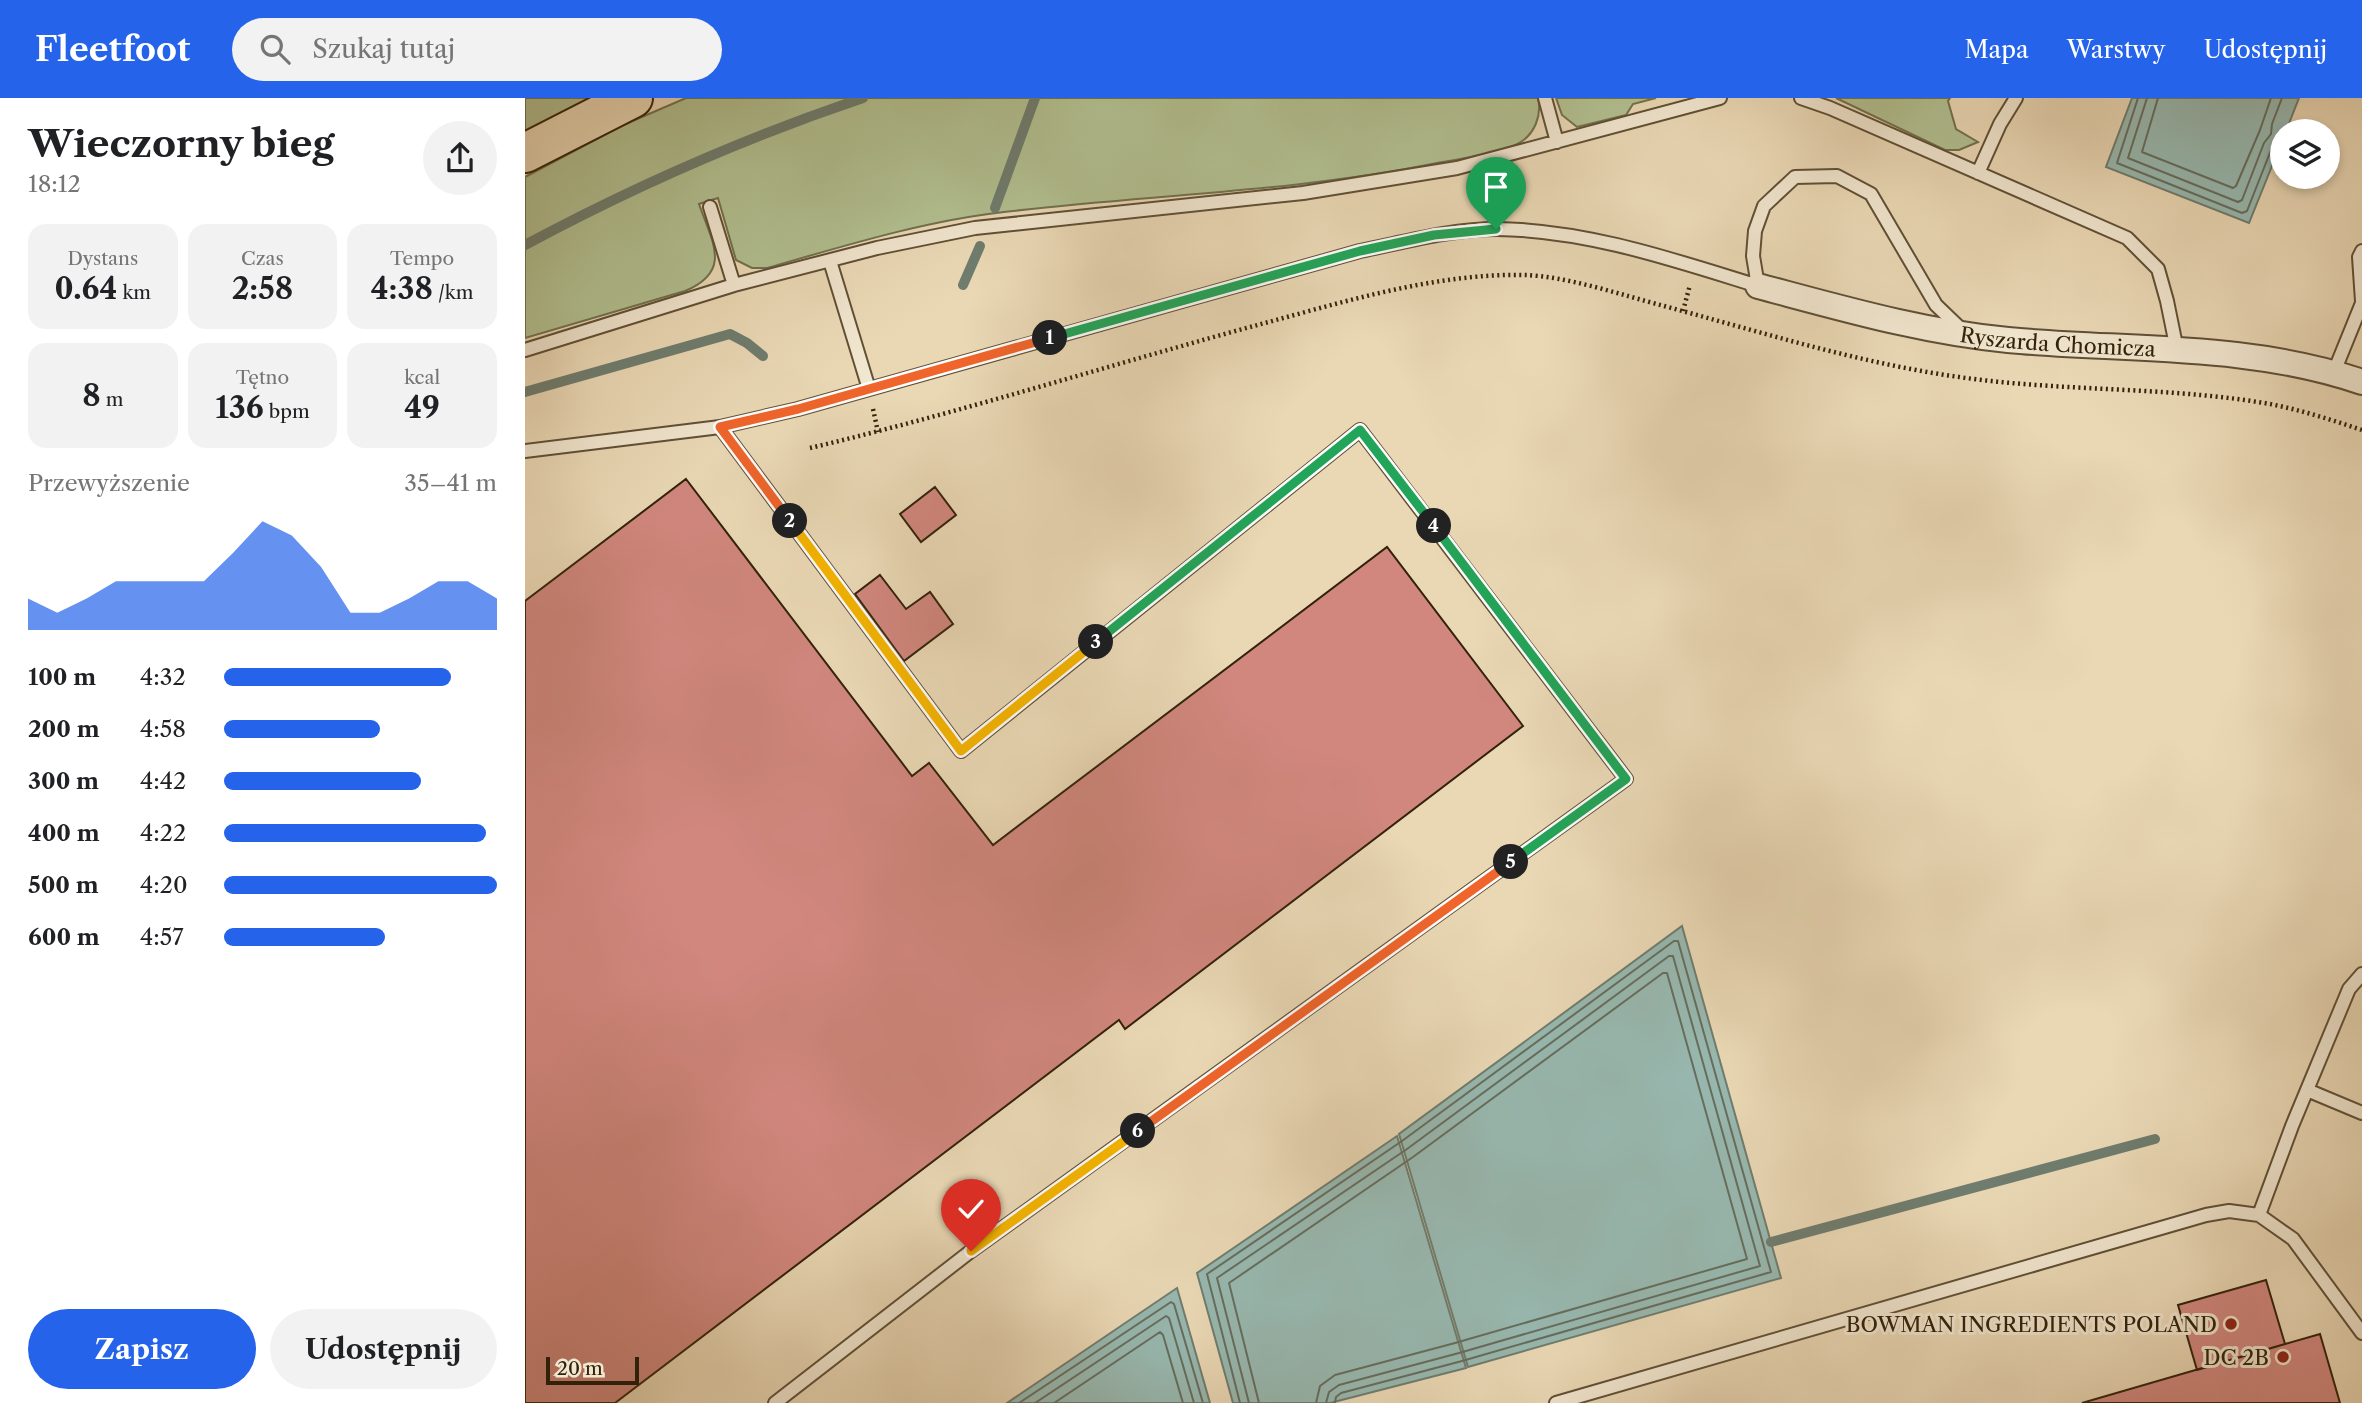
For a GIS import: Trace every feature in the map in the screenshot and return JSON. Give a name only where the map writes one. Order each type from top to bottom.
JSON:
[{"type":"highway","points":[[525,153],[633,98]]},
{"type":"street","name":"Ryszarda Chomicza","points":[[1758,286],[1906,325],[2007,340],[2264,358],[2334,372],[2362,382]]},
{"type":"lane","points":[[1545,98],[1557,142]]},
{"type":"lane","points":[[525,350],[734,285],[975,228],[1303,193],[1406,177],[1457,168],[1720,98]]},
{"type":"lane","points":[[1801,98],[1830,108],[2127,238],[2158,269],[2177,350]]},
{"type":"lane","points":[[1978,173],[2000,124],[2016,98]]},
{"type":"lane","points":[[525,451],[720,427],[869,389],[1360,251],[1434,235],[1496,229],[1605,242],[1758,286],[1753,256],[1755,231],[1764,206],[1795,177],[1837,176],[1871,194],[1936,305],[1967,334]]},
{"type":"lane","points":[[710,207],[734,285]]},
{"type":"lane","points":[[2334,372],[2362,302],[2359,257],[2362,251]]},
{"type":"lane","points":[[830,261],[869,389]]},
{"type":"lane","points":[[720,427],[961,751],[1360,430],[1626,779],[971,1251],[775,1403]]},
{"type":"lane","points":[[2259,1215],[2349,989],[2362,974]]},
{"type":"lane","points":[[2307,1090],[2362,1113]]},
{"type":"lane","points":[[1556,1403],[2206,1215],[2229,1211],[2259,1215],[2293,1238],[2362,1333]]},
{"type":"path","points":[[810,448],[878,432],[1370,295],[1478,278],[1527,275],[1590,286],[1842,354],[1957,377],[2041,386],[2207,396],[2273,405],[2362,430]]},
{"type":"green space","points":[[525,98],[593,98],[525,133]]},
{"type":"green space","points":[[686,98],[1538,98],[1539,111],[1536,124],[1525,139],[1503,150],[1479,155],[1329,180],[974,216],[884,235],[767,268],[752,268],[736,260],[718,198],[699,204],[715,254],[714,265],[700,283],[685,291],[525,338],[525,177],[621,126]]},
{"type":"green space","points":[[1556,98],[1656,98],[1633,104],[1626,115],[1577,127],[1562,115]]},
{"type":"green space","points":[[1836,98],[1950,98],[1948,101],[1956,129],[1978,142],[1959,150],[1945,150]]},
{"type":"water","points":[[2132,98],[2299,98],[2291,119],[2270,119],[2270,171],[2249,223],[2106,167]]},
{"type":"water","points":[[1682,926],[1781,1278],[1468,1367],[1399,1134]]},
{"type":"water","points":[[1397,1136],[1466,1368],[1330,1403],[1233,1403],[1197,1273]]},
{"type":"water","points":[[1177,1288],[1210,1403],[1007,1403]]},
{"type":"building","points":[[686,479],[912,776],[929,763],[993,845],[1387,547],[1523,726],[1125,1029],[1119,1020],[615,1403],[525,1403],[525,601]]},
{"type":"building","points":[[935,487],[956,515],[921,542],[900,514]]},
{"type":"building","points":[[880,575],[906,609],[930,592],[953,624],[904,661],[855,594]]},
{"type":"building","name":"BOWMAN INGREDIENTS POLAND","points":[[2266,1280],[2285,1344],[2197,1370],[2178,1305]]},
{"type":"building","name":"DC 2B","points":[[2320,1334],[2340,1403],[2082,1403],[2285,1344]]},
{"type":"waterway","points":[[525,245],[691,164],[776,129],[863,98]]},
{"type":"waterway","points":[[995,208],[1035,98]]},
{"type":"waterway","points":[[963,285],[980,246]]},
{"type":"waterway","points":[[525,392],[730,334],[763,356]]},
{"type":"waterway","points":[[1771,1242],[2155,1139]]},
{"type":"place","name":"BOWMAN INGREDIENTS POLAND","points":[[2231,1324]]},
{"type":"place","name":"DC 2B","points":[[2283,1357]]},
{"type":"route","points":[[971,1251],[1626,779],[1360,430],[961,751],[720,427],[798,409],[1360,251],[1434,235],[1496,229]]}]
